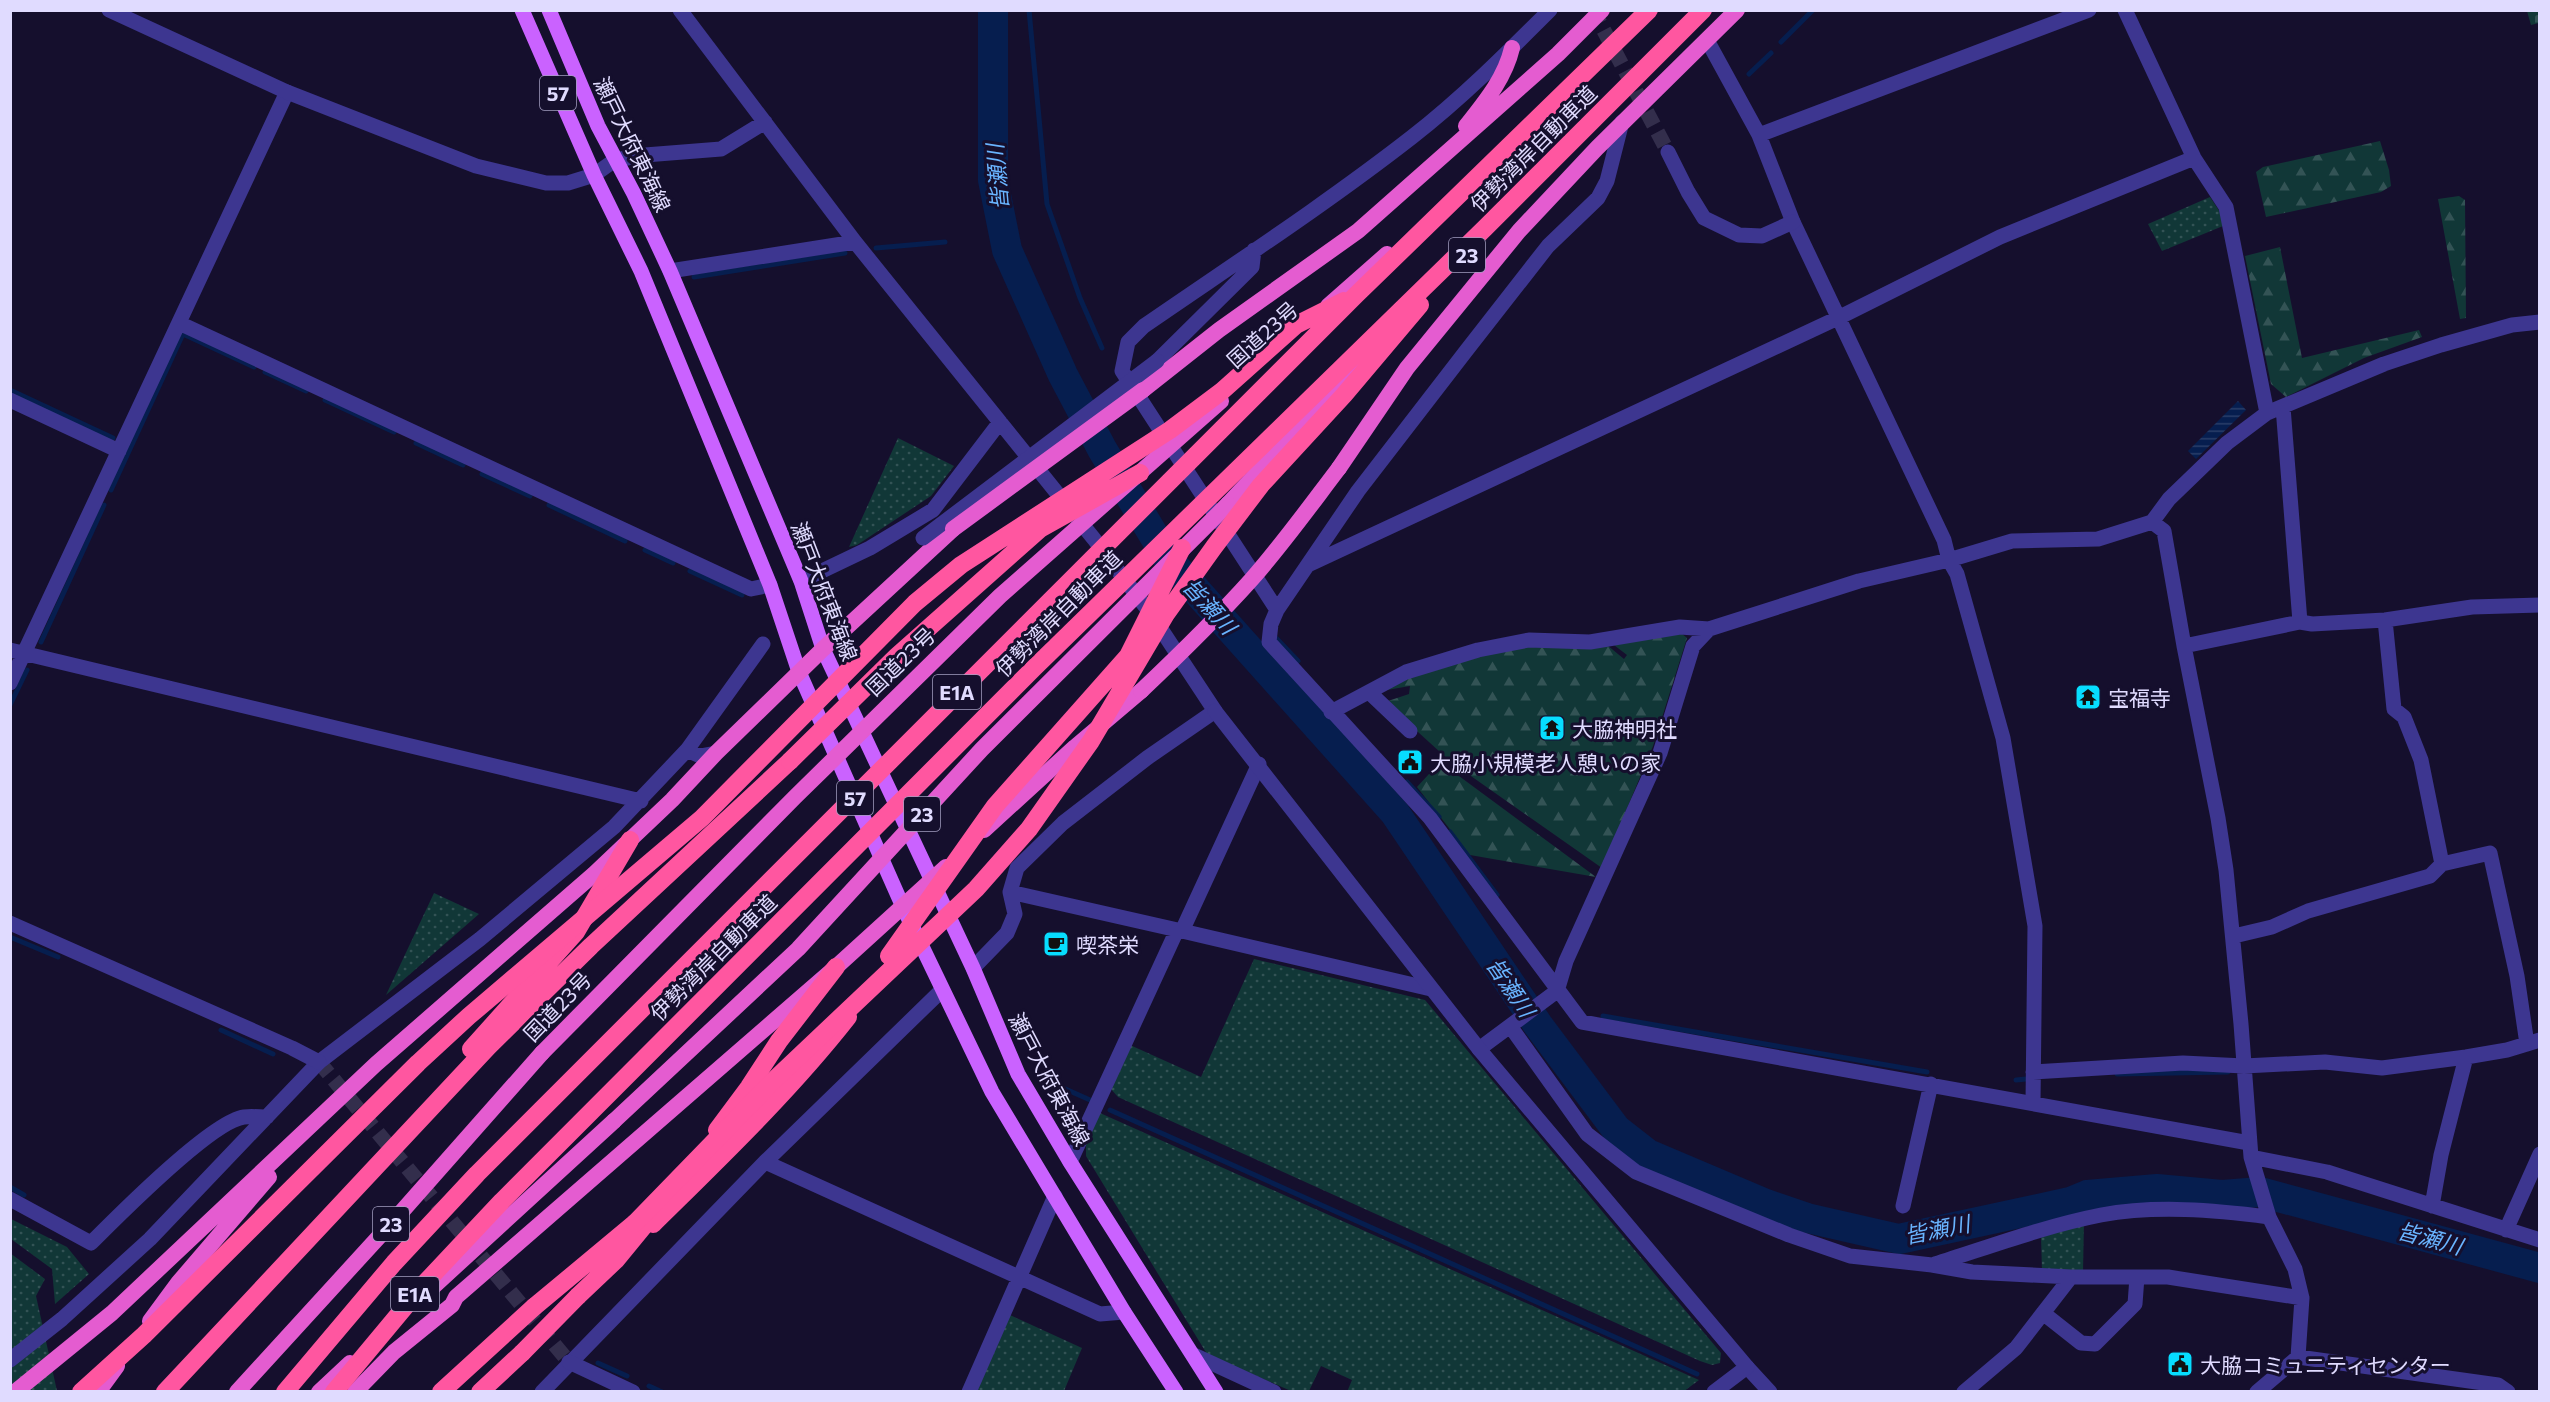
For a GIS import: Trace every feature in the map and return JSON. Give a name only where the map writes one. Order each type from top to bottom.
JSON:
[{"type":"highway","points":[[15,1392],[67,1352],[112,1313],[376,1064],[630,840],[799,672],[953,529],[1143,390],[1219,330],[1358,231],[1558,54],[1602,10]]},
{"type":"highway","name":"国道23号","points":[[237,1392],[397,1217],[542,1053],[919,674],[1000,596],[1457,191],[1643,10]]},
{"type":"highway","name":"伊勢湾岸自動車道","points":[[285,1392],[393,1263],[477,1174],[1356,295],[1648,10]]},
{"type":"highway","name":"伊勢湾岸自動車道","points":[[334,1392],[424,1284],[502,1201],[1026,676],[1485,228],[1703,10]]},
{"type":"highway","name":"23","points":[[319,1392],[798,949],[982,749],[1227,504],[1386,337],[1711,10]]},
{"type":"highway","name":"23","points":[[355,1392],[394,1352],[452,1305],[456,1297],[903,907],[1066,754],[1141,691],[1204,630],[1251,580],[1301,519],[1422,350],[1519,231],[1622,122],[1737,10]]},
{"type":"highway","points":[[1442,158],[1492,93],[1508,64],[1512,48]]},
{"type":"highway","points":[[441,1392],[534,1307],[636,1223],[773,1081],[976,889],[1029,829],[1069,774],[1166,614],[1261,485],[1344,394],[1485,228]]},
{"type":"highway","points":[[81,1392],[144,1335],[418,1063],[469,1016],[702,818],[915,603],[961,565],[1170,430],[1222,391],[1296,325],[1356,295]]},
{"type":"highway","points":[[165,1392],[488,1047],[591,946],[790,761],[897,656],[1040,529],[1140,473]]},
{"type":"highway","points":[[480,1392],[710,1168],[828,1043],[849,1017],[994,806],[1128,657],[1182,548]]},
{"type":"highway","points":[[387,1153],[476,1043],[576,932],[630,840]]},
{"type":"highway","points":[[616,1260],[673,1189],[749,1087],[779,1041],[836,967]]},
{"type":"highway","points":[[98,1392],[178,1283],[312,1125]]},
{"type":"highway","points":[[341,1392],[446,1299],[456,1297]]},
{"type":"main road","name":"57","points":[[522,10],[594,176],[641,271],[770,585],[799,672],[942,990],[992,1092],[1124,1312],[1176,1392]]},
{"type":"main road","name":"瀬戸大府東海線","points":[[549,10],[598,126],[634,194],[670,271],[801,581],[823,649],[973,968],[1018,1074],[1070,1162],[1216,1392]]},
{"type":"street","points":[[109,10],[287,92],[476,166],[546,183],[568,183],[594,176],[615,160],[645,155],[722,149],[765,122]]},
{"type":"street","points":[[680,10],[855,242],[1151,614],[1215,711],[1259,764],[1431,989],[1479,1049],[1770,1392]]},
{"type":"street","points":[[1278,610],[1122,372],[1128,342],[1144,326],[1413,136],[1512,48],[1550,10]]},
{"type":"street","points":[[1759,135],[2089,10]]},
{"type":"street","points":[[2125,10],[2194,158],[2226,207],[2267,412]]},
{"type":"street","points":[[1707,40],[1759,135],[1793,222],[1944,540],[1949,560],[1957,574],[2003,738],[2035,926],[2033,1103]]},
{"type":"street","points":[[10,683],[18,651],[119,451],[287,92]]},
{"type":"street","points":[[1622,122],[1607,181],[1598,198],[1542,254],[1358,491],[1278,610],[1271,624],[1269,642],[1430,818],[1582,1022],[2033,1103],[2250,1150],[2327,1172],[2540,1240]]},
{"type":"street","points":[[1668,152],[1704,218],[1739,235],[1762,236],[1793,222]]},
{"type":"street","points":[[1308,565],[1840,317],[2000,237],[2194,158]]},
{"type":"street","points":[[670,271],[855,242]]},
{"type":"street","points":[[870,548],[879,552],[912,534],[923,538],[1157,361],[1252,267],[1254,250]]},
{"type":"street","points":[[1331,712],[1406,672],[1478,650],[1529,640],[1590,642],[1680,627],[1709,629],[1859,581],[1949,560],[2012,541],[2098,539],[2152,522],[2169,499],[2227,442],[2267,412],[2384,364],[2441,345],[2501,327],[2540,322]]},
{"type":"street","points":[[179,323],[751,589],[770,585]]},
{"type":"street","points":[[10,400],[119,451]]},
{"type":"street","points":[[2283,407],[2300,622]]},
{"type":"street","points":[[801,581],[870,548],[933,510],[1000,422]]},
{"type":"street","points":[[2152,522],[2164,531],[2218,818],[2234,936],[2250,1150],[2269,1217],[2295,1269],[2302,1298],[2298,1357],[2257,1392]]},
{"type":"street","points":[[2184,646],[2300,622],[2312,624],[2385,620],[2472,607],[2540,605]]},
{"type":"street","points":[[2385,620],[2394,709],[2404,717],[2421,760],[2442,864]]},
{"type":"street","points":[[1479,1049],[1557,991],[1566,961],[1660,753],[1693,646],[1709,629]]},
{"type":"street","points":[[10,1359],[62,1320],[150,1239],[319,1062],[480,939],[614,827],[687,750],[763,644]]},
{"type":"street","points":[[18,651],[641,801]]},
{"type":"street","points":[[1370,693],[1410,731]]},
{"type":"street","points":[[973,968],[1008,933],[1015,914],[1010,892],[1017,868],[1062,823],[1147,758],[1215,711]]},
{"type":"street","points":[[687,750],[700,756],[716,753]]},
{"type":"street","points":[[1070,1162],[1259,764]]},
{"type":"street","points":[[2033,1072],[2183,1063],[2244,1066],[2325,1062],[2382,1068],[2466,1057],[2533,1042],[2490,853],[2442,864],[2430,876],[2308,911],[2272,927],[2234,936]]},
{"type":"street","points":[[1010,892],[1431,989]]},
{"type":"street","points":[[10,923],[319,1062]]},
{"type":"street","points":[[542,1392],[765,1162],[942,990]]},
{"type":"street","points":[[1510,1026],[1587,1134],[1636,1172],[1789,1235],[1850,1256],[1972,1272],[2071,1277],[2168,1277],[2302,1298]]},
{"type":"street","points":[[2432,1206],[2441,1155],[2466,1057]]},
{"type":"street","points":[[1903,1206],[1931,1084]]},
{"type":"street","points":[[10,1199],[91,1243],[152,1184],[220,1128],[242,1117],[267,1118]]},
{"type":"street","points":[[2506,1230],[2540,1154]]},
{"type":"street","points":[[765,1162],[1100,1314],[1124,1312]]},
{"type":"street","points":[[969,1392],[1055,1196]]},
{"type":"street","points":[[1932,1265],[2064,1224],[2102,1215],[2148,1210],[2188,1210],[2269,1217]]},
{"type":"street","points":[[1964,1392],[2016,1348],[2071,1277]]},
{"type":"street","points":[[2043,1313],[2081,1343],[2095,1344],[2135,1304],[2137,1277]]},
{"type":"street","points":[[1194,1354],[1274,1392]]},
{"type":"street","points":[[2298,1357],[2498,1385],[2508,1392]]},
{"type":"street","points":[[569,1362],[633,1392]]},
{"type":"street","points":[[1714,1392],[1747,1367]]},
{"type":"green space","points":[[2527,11],[2539,11],[2539,23],[2531,25]]},
{"type":"green space","points":[[2380,141],[2389,170],[2391,186],[2381,192],[2266,217],[2256,172],[2263,167]]},
{"type":"green space","points":[[2459,196],[2465,200],[2466,318],[2460,319],[2438,199]]},
{"type":"green space","points":[[2210,197],[2220,212],[2223,226],[2162,251],[2148,224]]},
{"type":"green space","points":[[2280,247],[2302,358],[2419,330],[2422,337],[2364,358],[2286,397],[2271,384],[2245,256]]},
{"type":"green space","points":[[898,438],[954,466],[931,496],[857,545],[849,547]]},
{"type":"green space","points":[[1681,633],[1687,638],[1653,746],[1602,868],[1451,762],[1385,702],[1409,694],[1410,686],[1381,691],[1404,678],[1445,664],[1533,644],[1607,645],[1624,659],[1627,655],[1614,645]]},
{"type":"green space","points":[[1440,762],[1596,877],[1470,855],[1417,787]]},
{"type":"green space","points":[[434,893],[479,914],[386,995]]},
{"type":"green space","points":[[1254,959],[1425,1000],[1721,1353],[1720,1363],[1712,1365],[1700,1361],[1118,1097],[1110,1088],[1130,1045],[1201,1077]]},
{"type":"green space","points":[[1100,1113],[1699,1380],[1683,1392],[1347,1392],[1352,1380],[1321,1366],[1309,1391],[1291,1391],[1207,1354],[1086,1156],[1086,1143]]},
{"type":"green space","points":[[11,1219],[67,1247],[89,1274],[55,1304],[52,1269],[11,1239]]},
{"type":"green space","points":[[2084,1222],[2083,1272],[2042,1272],[2041,1236]]},
{"type":"green space","points":[[10,1253],[45,1279],[36,1296],[57,1391],[11,1391]]},
{"type":"green space","points":[[1010,1315],[1082,1348],[1064,1391],[976,1392]]},
{"type":"water","points":[[2238,401],[2246,410],[2196,459],[2188,451]]},
{"type":"waterway","name":"皆瀬川","points":[[993,10],[993,180],[1007,250],[1063,375],[1102,449],[1168,559],[1395,813],[1538,1025],[1616,1129],[1648,1154],[1766,1204],[1807,1218],[1899,1239],[2070,1202],[2087,1195],[2157,1189],[2222,1195],[2260,1192],[2540,1268]]},
{"type":"waterway","points":[[1029,10],[1047,204],[1080,298],[1102,348]]},
{"type":"waterway","points":[[1781,42],[1813,10]]},
{"type":"waterway","points":[[1749,74],[1771,53]]},
{"type":"waterway","points":[[876,248],[945,242]]},
{"type":"waterway","points":[[694,277],[845,253]]},
{"type":"waterway","points":[[111,490],[183,334],[254,367]]},
{"type":"waterway","points":[[265,372],[306,391]]},
{"type":"waterway","points":[[10,390],[113,438]]},
{"type":"waterway","points":[[325,400],[394,432]]},
{"type":"waterway","points":[[416,443],[463,465]]},
{"type":"waterway","points":[[482,474],[530,496]]},
{"type":"waterway","points":[[41,642],[104,505]]},
{"type":"waterway","points":[[549,505],[625,541]]},
{"type":"waterway","points":[[645,550],[673,563]]},
{"type":"waterway","points":[[690,571],[742,595]]},
{"type":"waterway","points":[[1277,639],[1298,661]]},
{"type":"waterway","points":[[10,705],[27,670]]},
{"type":"waterway","points":[[1407,782],[1439,817]]},
{"type":"waterway","points":[[1450,832],[1497,895]]},
{"type":"waterway","points":[[10,937],[58,957]]},
{"type":"waterway","points":[[1603,1016],[1927,1072]]},
{"type":"waterway","points":[[221,1030],[273,1054]]},
{"type":"waterway","points":[[2117,1074],[2228,1072]]},
{"type":"waterway","points":[[1043,1079],[1090,1100]]},
{"type":"waterway","points":[[2016,1080],[2026,1079]]},
{"type":"waterway","points":[[1110,1110],[1697,1374]]},
{"type":"waterway","points":[[10,1187],[24,1195]]},
{"type":"waterway","points":[[598,1363],[627,1376]]},
{"type":"waterway","points":[[649,1386],[662,1392]]},
{"type":"tunnel","points":[[1593,10],[1668,152]]},
{"type":"tunnel","points":[[319,1062],[569,1362]]},
{"type":"place","name":"宝福寺","points":[[2088,697]]},
{"type":"place","name":"大脇神明社","points":[[1552,728]]},
{"type":"place","name":"大脇小規模老人憩いの家","points":[[1410,762]]},
{"type":"place","name":"喫茶栄","points":[[1056,944]]},
{"type":"place","name":"大脇コミュニティセンター","points":[[2180,1364]]}]
